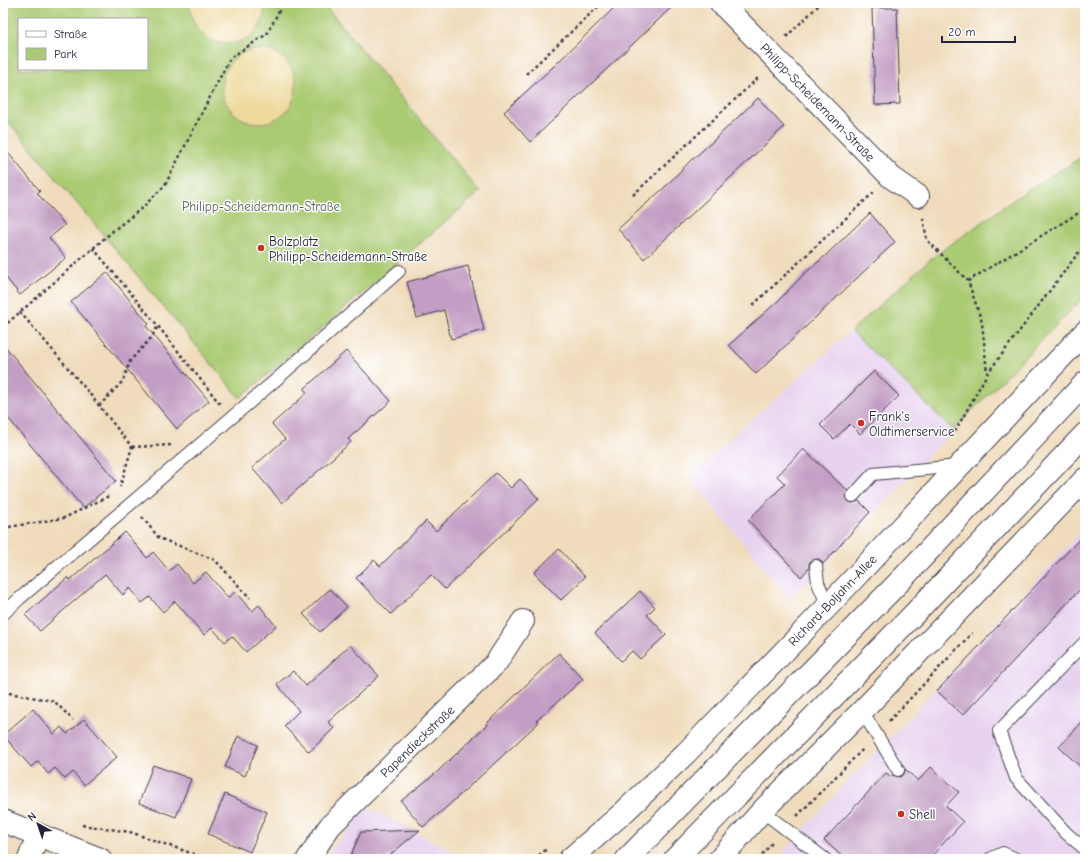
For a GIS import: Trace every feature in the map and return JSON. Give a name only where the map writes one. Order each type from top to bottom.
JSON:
[{"type":"main road","name":"Philipp-Scheidemann-Straße","points":[[721,3],[769,54],[891,177],[918,196]]},
{"type":"main road","name":"Richard-Boljahn-Allee","points":[[570,859],[624,812],[686,753],[828,606],[1085,332]]},
{"type":"main road","points":[[627,859],[902,579],[1085,384]]},
{"type":"main road","points":[[674,859],[926,602],[1085,434]]},
{"type":"main road","points":[[720,859],[762,811],[862,711],[1085,479]]},
{"type":"main road","name":"Papendieckstraße","points":[[308,859],[330,826],[496,663],[523,621]]},
{"type":"main road","points":[[3,821],[100,859]]},
{"type":"main road","points":[[30,857],[38,836]]},
{"type":"lane","points":[[3,614],[130,503],[278,378],[399,271]]},
{"type":"lane","points":[[853,496],[872,474],[959,466]]},
{"type":"lane","points":[[816,566],[818,583],[828,606]]},
{"type":"lane","points":[[1085,642],[999,731],[1016,778],[1066,834],[1085,849]]},
{"type":"lane","points":[[862,711],[898,770]]},
{"type":"lane","points":[[762,811],[825,859]]},
{"type":"lane","points":[[990,859],[1003,853],[1016,859]]},
{"type":"path","points":[[3,327],[114,230],[142,208],[165,186],[230,58],[267,34],[278,11],[276,3]]},
{"type":"path","points":[[526,74],[602,3]]},
{"type":"path","points":[[633,195],[759,78],[769,54],[821,3]]},
{"type":"path","points":[[753,305],[891,177]]},
{"type":"path","points":[[918,196],[927,240],[968,281],[982,322],[987,374]]},
{"type":"path","points":[[968,281],[1085,209]]},
{"type":"path","points":[[951,439],[987,374],[1085,244]]},
{"type":"path","points":[[93,248],[158,326],[220,405]]},
{"type":"path","points":[[20,312],[132,447]]},
{"type":"path","points":[[99,406],[123,381],[130,361],[151,338],[158,326]]},
{"type":"path","points":[[132,447],[174,445]]},
{"type":"path","points":[[119,491],[132,447]]},
{"type":"path","points":[[3,528],[64,518],[112,494]]},
{"type":"path","points":[[130,503],[159,538],[215,560],[250,598]]},
{"type":"path","points":[[758,859],[784,828],[975,630]]},
{"type":"path","points":[[3,692],[54,701],[73,720]]},
{"type":"path","points":[[80,824],[94,828],[130,832],[208,859]]},
{"type":"shaded area","points":[[851,331],[953,430],[877,511],[790,599],[689,478],[731,438]]},
{"type":"shaded area","points":[[1085,528],[1085,859],[777,859],[846,783],[903,724]]},
{"type":"shaded area","points":[[367,807],[467,859],[324,859]]},
{"type":"green space","name":"Philipp-Scheidemann-Straße","points":[[3,3],[323,3],[480,192],[240,398],[3,115]]},
{"type":"green space","points":[[1085,155],[1085,296],[953,430],[851,331],[932,258],[1026,191]]},
{"type":"sand","points":[[190,3],[265,3],[262,21],[253,34],[242,41],[228,44],[214,41],[202,34],[194,21]]},
{"type":"sand","points":[[259,49],[280,55],[290,65],[296,86],[290,107],[280,117],[259,123],[238,117],[228,107],[222,86],[228,65],[238,55]]},
{"type":"building","points":[[619,3],[676,3],[530,142],[504,112]]},
{"type":"building","points":[[872,8],[897,8],[900,104],[875,105]]},
{"type":"building","points":[[758,98],[784,127],[644,259],[618,229],[667,185],[692,159]]},
{"type":"building","points":[[3,147],[40,191],[37,193],[65,225],[49,238],[66,258],[20,295],[3,274]]},
{"type":"building","points":[[870,213],[895,242],[756,374],[729,345],[779,300],[804,274]]},
{"type":"building","points":[[468,266],[484,330],[451,339],[444,310],[417,318],[407,282]]},
{"type":"building","points":[[107,272],[149,324],[146,326],[209,401],[177,429],[71,302]]},
{"type":"building","points":[[3,344],[116,481],[83,508],[3,412]]},
{"type":"building","points":[[346,351],[391,401],[348,439],[351,442],[282,503],[252,468],[285,439],[272,424],[307,393],[304,389]]},
{"type":"building","points":[[874,371],[899,396],[860,434],[850,424],[834,439],[820,425]]},
{"type":"building","points":[[803,449],[848,491],[846,495],[848,501],[852,503],[859,501],[870,512],[823,564],[819,559],[812,560],[809,563],[809,568],[801,577],[748,520],[785,484],[777,476]]},
{"type":"building","points":[[496,473],[511,488],[520,479],[539,499],[445,589],[431,575],[391,614],[356,578],[374,560],[380,566],[426,521],[436,531]]},
{"type":"building","points":[[125,532],[147,558],[153,552],[169,571],[177,564],[193,583],[206,572],[228,598],[235,592],[252,611],[259,605],[276,626],[246,652],[232,636],[225,642],[212,628],[204,635],[175,601],[163,612],[150,597],[142,603],[130,588],[123,595],[105,574],[40,631],[25,615],[68,577],[70,580]]},
{"type":"building","points":[[1085,533],[1085,584],[963,715],[937,691]]},
{"type":"building","points":[[559,549],[585,577],[561,600],[534,573]]},
{"type":"building","points":[[330,589],[347,607],[320,632],[303,614]]},
{"type":"building","points":[[640,591],[655,607],[647,615],[666,635],[640,659],[632,651],[621,661],[595,633]]},
{"type":"building","points":[[350,645],[379,676],[328,722],[334,728],[309,752],[284,726],[299,711],[277,684],[293,671],[306,686]]},
{"type":"building","points":[[559,653],[583,679],[536,721],[538,723],[510,749],[423,827],[401,801],[436,773],[487,725],[486,724]]},
{"type":"building","points":[[33,709],[54,734],[61,727],[67,734],[84,719],[117,757],[84,785],[73,772],[65,779],[55,768],[48,774],[38,761],[31,767],[3,735]]},
{"type":"building","points":[[1085,719],[1085,771],[1059,747]]},
{"type":"building","points":[[238,736],[258,745],[245,776],[225,767]]},
{"type":"building","points":[[153,765],[191,779],[176,817],[139,803]]},
{"type":"building","name":"Shell","points":[[931,767],[959,792],[946,806],[963,822],[929,859],[845,859],[824,840],[886,773],[891,777],[893,775],[899,777],[904,774],[905,769],[918,781]]},
{"type":"building","points":[[225,794],[267,812],[250,852],[208,834]]},
{"type":"building","points":[[420,830],[385,859],[349,859],[361,832]]},
{"type":"waterway","points":[[3,857],[8,859]]},
{"type":"place","name":"Bolzplatz Philipp-Scheidemann-Straße","points":[[261,248]]},
{"type":"place","name":"Frank's Oldtimerservice","points":[[861,423]]},
{"type":"place","name":"Shell","points":[[901,814]]}]
